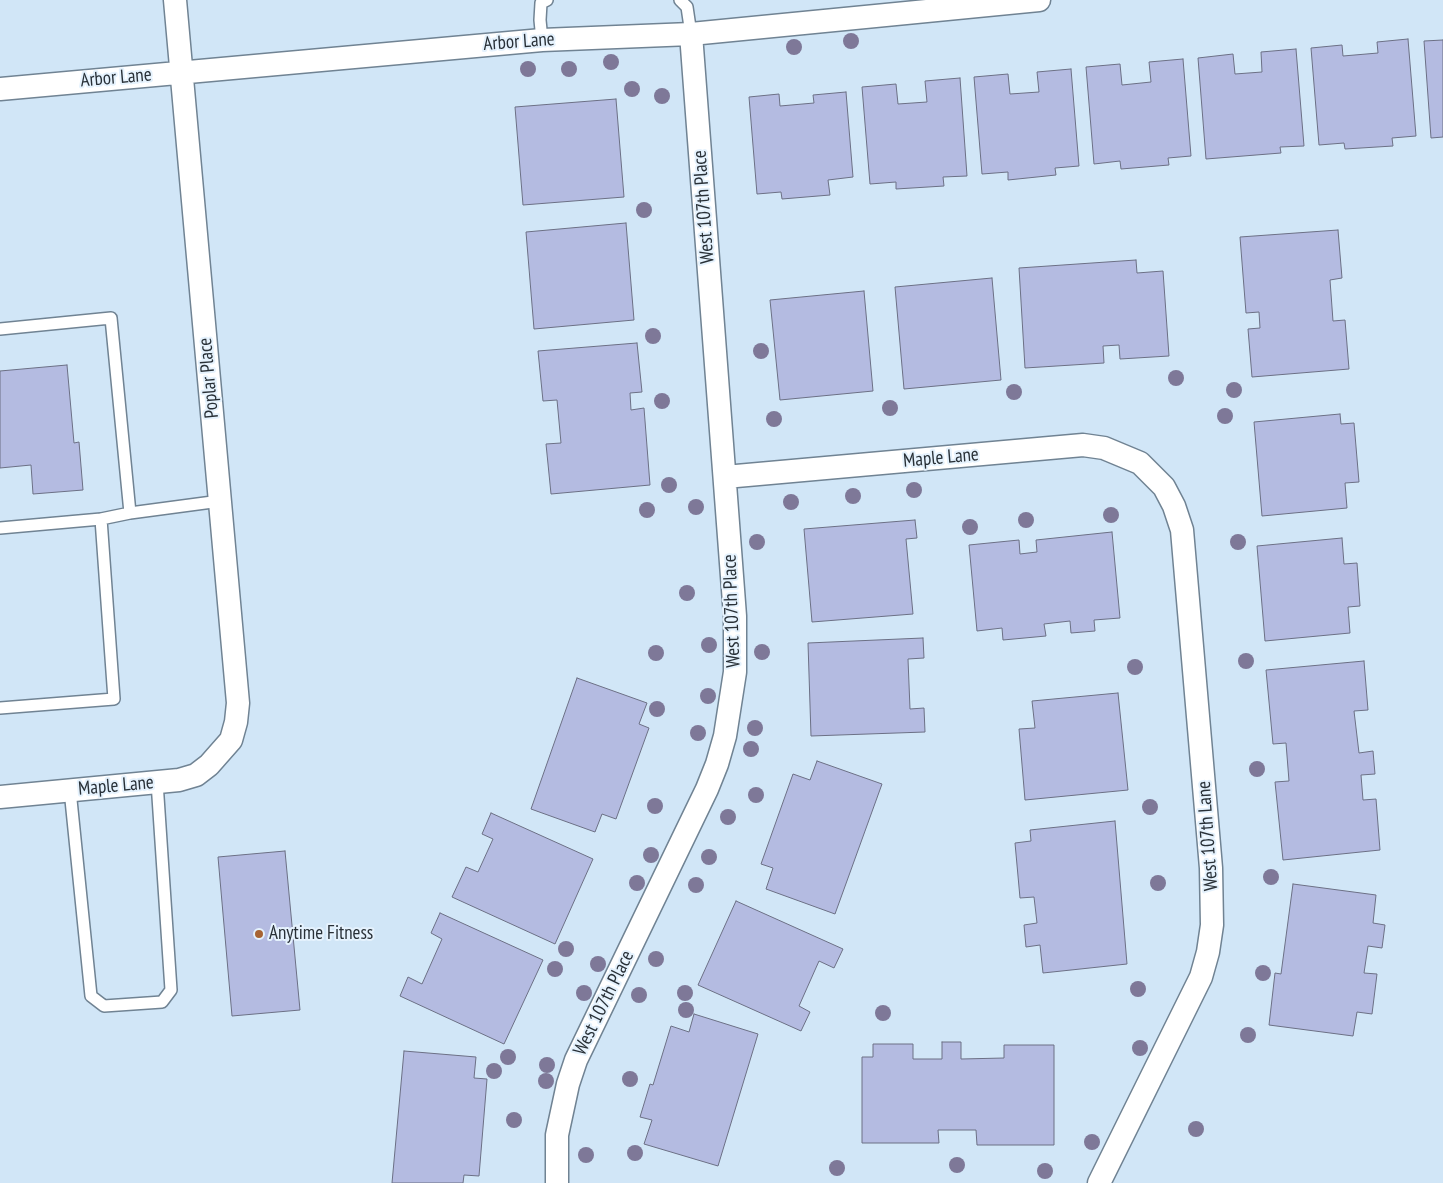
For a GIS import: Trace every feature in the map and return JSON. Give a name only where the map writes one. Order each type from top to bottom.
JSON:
[{"type":"street","name":"Poplar Place","points":[[175,0],[238,703],[236,722],[231,740],[221,751]]},
{"type":"street","name":"Arbor Lane","points":[[0,89],[181,71],[542,40],[691,34],[1039,0]]},
{"type":"street","name":"West 107th Place","points":[[557,1183],[557,1135],[568,1084],[576,1060],[708,789],[725,736],[734,681],[736,643],[725,477],[691,34]]},
{"type":"street","name":"Maple Lane","points":[[725,477],[1083,445],[1104,448],[1140,463],[1151,472]]},
{"type":"street","name":"West 107th Lane","points":[[1099,1183],[1201,977],[1208,952],[1212,925],[1211,868],[1182,530],[1171,500],[1164,487],[1151,472]]},
{"type":"street","name":"Maple Lane","points":[[0,797],[179,780],[196,775],[209,765],[221,751]]},
{"type":"lane","points":[[680,0],[687,7],[691,34]]},
{"type":"lane","points":[[541,1],[542,40]]},
{"type":"lane","points":[[0,329],[111,318],[130,513]]},
{"type":"lane","points":[[0,528],[101,519],[130,513],[220,501]]},
{"type":"lane","points":[[0,708],[114,698],[101,519]]},
{"type":"lane","points":[[70,790],[91,996],[104,1006],[162,1002],[171,990],[157,782]]},
{"type":"building","points":[[1408,39],[1416,136],[1392,138],[1393,146],[1345,149],[1344,143],[1319,145],[1311,48],[1342,45],[1343,56],[1378,53],[1377,42]]},
{"type":"building","points":[[1443,40],[1443,137],[1431,138],[1424,41]]},
{"type":"building","points":[[1296,49],[1304,146],[1280,147],[1281,153],[1206,159],[1198,58],[1233,54],[1235,74],[1262,72],[1261,52]]},
{"type":"building","points":[[1183,59],[1191,156],[1168,158],[1169,165],[1121,169],[1120,161],[1094,164],[1086,67],[1120,64],[1122,85],[1151,82],[1149,62]]},
{"type":"building","points":[[1071,69],[1079,166],[1055,168],[1056,175],[1008,180],[1008,172],[982,174],[974,77],[1008,74],[1010,94],[1039,92],[1037,72]]},
{"type":"building","points":[[960,78],[967,176],[943,177],[944,186],[896,189],[896,182],[870,184],[862,87],[896,84],[898,104],[927,102],[925,81]]},
{"type":"building","points":[[846,92],[853,177],[828,180],[830,195],[782,199],[781,192],[757,194],[749,97],[779,94],[780,106],[814,103],[813,95]]},
{"type":"building","points":[[616,99],[624,197],[523,205],[515,107]]},
{"type":"building","points":[[626,223],[634,320],[534,329],[526,232]]},
{"type":"building","points":[[1338,230],[1342,278],[1330,280],[1333,321],[1345,320],[1349,369],[1252,377],[1248,329],[1260,328],[1259,312],[1246,313],[1240,237]]},
{"type":"building","points":[[1136,260],[1137,273],[1163,271],[1169,356],[1120,359],[1119,345],[1103,346],[1104,363],[1025,368],[1019,268]]},
{"type":"building","points":[[992,278],[1001,380],[904,389],[895,287]]},
{"type":"building","points":[[864,291],[873,391],[780,400],[770,300]]},
{"type":"building","points":[[637,343],[642,392],[630,393],[631,410],[644,408],[650,485],[551,494],[546,444],[561,443],[557,400],[543,401],[538,351]]},
{"type":"building","points":[[67,365],[74,443],[79,442],[83,490],[33,494],[31,465],[0,468],[0,371]]},
{"type":"building","points":[[1340,414],[1341,424],[1354,423],[1359,482],[1345,483],[1347,508],[1262,516],[1254,422]]},
{"type":"building","points":[[915,520],[917,538],[906,539],[913,614],[812,622],[804,529]]},
{"type":"building","points":[[1112,532],[1120,618],[1094,620],[1095,631],[1071,633],[1070,621],[1044,624],[1046,636],[1003,640],[1002,628],[977,631],[969,545],[1019,540],[1020,554],[1037,552],[1036,540]]},
{"type":"building","points":[[1342,538],[1344,564],[1357,563],[1360,606],[1348,607],[1350,633],[1265,641],[1257,546]]},
{"type":"building","points":[[923,638],[924,658],[908,659],[910,709],[924,708],[925,732],[811,736],[808,643]]},
{"type":"building","points":[[1364,661],[1368,710],[1354,711],[1359,753],[1373,751],[1375,774],[1361,775],[1363,800],[1376,799],[1380,850],[1283,860],[1275,782],[1289,781],[1286,743],[1273,744],[1266,670]]},
{"type":"building","points":[[577,678],[647,703],[639,724],[649,728],[616,819],[602,814],[595,832],[531,809]]},
{"type":"building","points":[[1118,693],[1128,790],[1025,800],[1019,729],[1035,728],[1032,701]]},
{"type":"building","points":[[817,761],[882,784],[835,914],[766,889],[773,868],[761,864],[793,774],[810,780]]},
{"type":"building","points":[[491,813],[593,859],[555,944],[452,897],[466,867],[478,872],[493,839],[482,834]]},
{"type":"building","points":[[1115,821],[1127,964],[1043,973],[1040,945],[1026,947],[1024,925],[1037,923],[1034,897],[1020,898],[1015,843],[1031,841],[1030,830]]},
{"type":"building","name":"Anytime Fitness","points":[[285,851],[300,1010],[232,1016],[218,857]]},
{"type":"building","points":[[1293,884],[1376,895],[1373,923],[1385,925],[1382,948],[1368,946],[1364,973],[1377,974],[1372,1014],[1357,1012],[1353,1036],[1269,1025],[1275,973],[1281,974]]},
{"type":"building","points":[[736,901],[843,949],[834,968],[819,961],[799,1006],[810,1012],[801,1031],[698,985]]},
{"type":"building","points":[[440,913],[543,960],[504,1044],[400,996],[408,977],[422,984],[442,939],[431,933]]},
{"type":"building","points":[[694,1014],[758,1034],[718,1166],[644,1144],[652,1120],[640,1117],[650,1084],[653,1085],[671,1026],[689,1032]]},
{"type":"building","points":[[942,1042],[961,1042],[961,1059],[1004,1058],[1004,1045],[1054,1045],[1054,1145],[977,1145],[976,1130],[938,1130],[939,1143],[862,1143],[862,1057],[873,1057],[873,1044],[913,1044],[913,1059],[942,1059]]},
{"type":"building","points":[[404,1051],[476,1057],[474,1078],[487,1079],[479,1176],[464,1175],[463,1183],[392,1183]]},
{"type":"place","name":"Anytime Fitness","points":[[259,934]]}]
